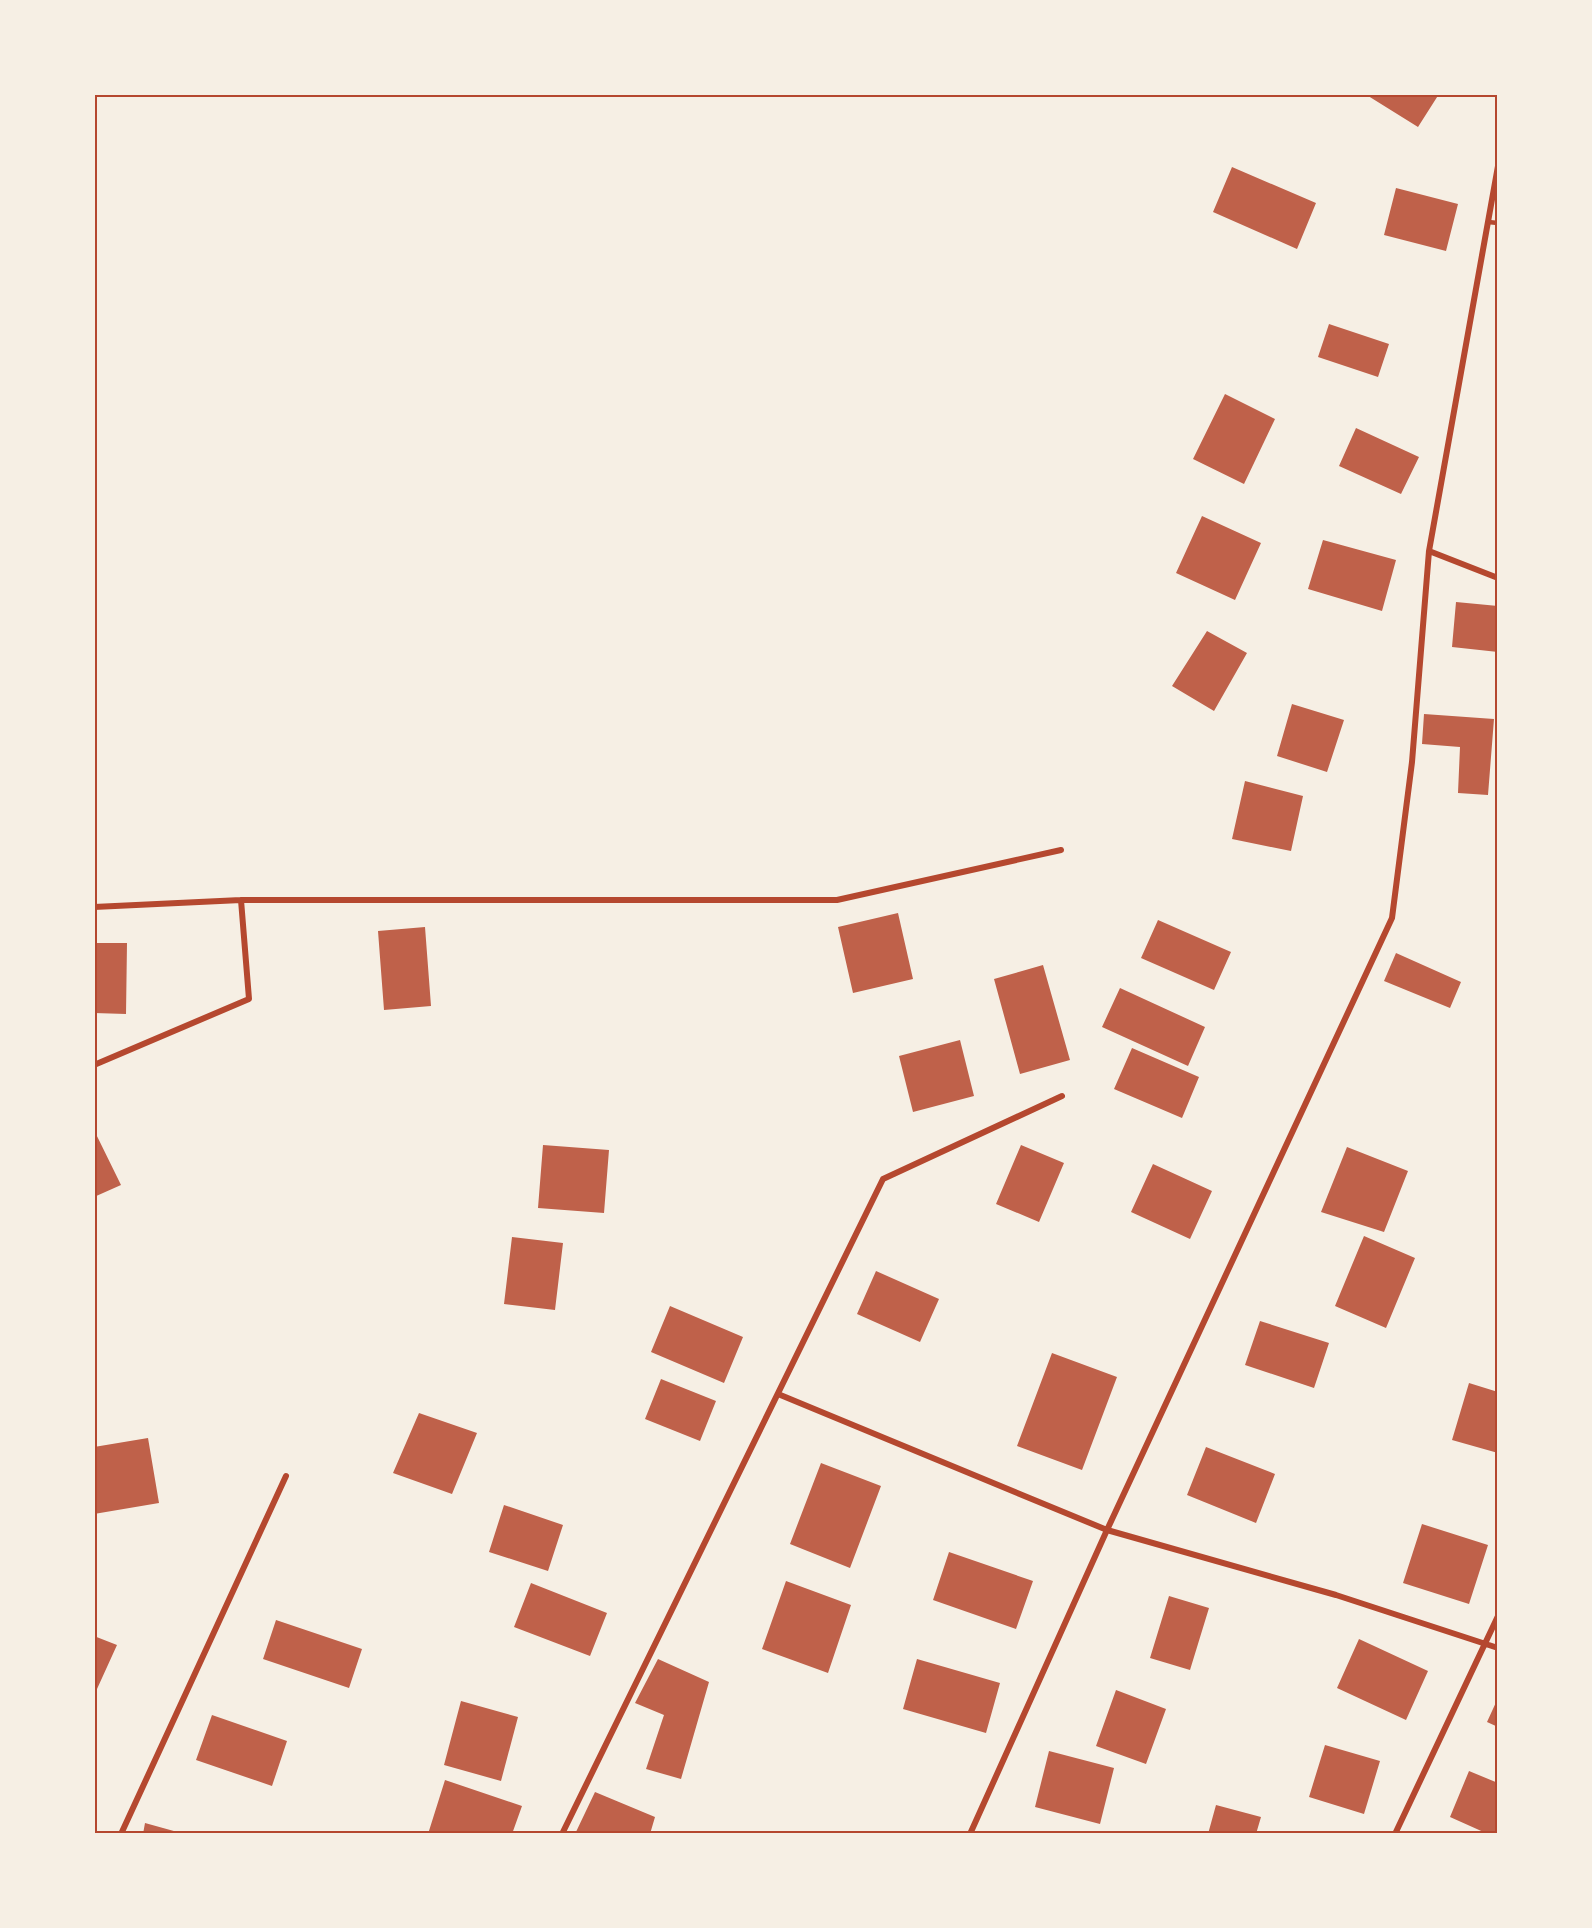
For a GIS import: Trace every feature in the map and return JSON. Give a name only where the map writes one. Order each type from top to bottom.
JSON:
[{"type":"street","points":[[970,1833],[1107,1530],[1392,918],[1412,762],[1429,551],[1497,166]]},
{"type":"street","points":[[1429,551],[1497,578]]},
{"type":"street","points":[[94,907],[241,900],[837,900],[1061,850]]},
{"type":"street","points":[[94,1065],[249,999],[241,900]]},
{"type":"street","points":[[562,1833],[883,1179],[1062,1096]]},
{"type":"street","points":[[778,1394],[1107,1530],[1336,1595],[1497,1648]]},
{"type":"street","points":[[121,1833],[286,1476]]},
{"type":"street","points":[[1395,1833],[1497,1616]]},
{"type":"lane","points":[[1488,222],[1497,223]]},
{"type":"building","points":[[1365,94],[1439,94],[1418,127]]},
{"type":"building","points":[[1232,167],[1316,203],[1297,249],[1213,212]]},
{"type":"building","points":[[1396,188],[1458,204],[1446,251],[1384,235]]},
{"type":"building","points":[[1329,324],[1389,344],[1378,377],[1318,357]]},
{"type":"building","points":[[1225,394],[1275,419],[1244,484],[1193,459]]},
{"type":"building","points":[[1356,428],[1419,457],[1401,494],[1339,466]]},
{"type":"building","points":[[1202,516],[1261,543],[1235,600],[1176,573]]},
{"type":"building","points":[[1323,540],[1396,560],[1382,611],[1308,589]]},
{"type":"building","points":[[1456,602],[1498,606],[1498,652],[1452,647]]},
{"type":"building","points":[[1207,631],[1247,653],[1214,711],[1172,686]]},
{"type":"building","points":[[1292,704],[1344,720],[1327,772],[1277,756]]},
{"type":"building","points":[[1424,714],[1494,719],[1488,795],[1458,793],[1460,747],[1422,744]]},
{"type":"building","points":[[1245,781],[1303,796],[1291,851],[1232,839]]},
{"type":"building","points":[[898,913],[913,979],[853,993],[838,927]]},
{"type":"building","points":[[1158,920],[1231,952],[1214,990],[1141,958]]},
{"type":"building","points":[[425,927],[431,1006],[384,1010],[378,931]]},
{"type":"building","points":[[94,943],[127,943],[126,1014],[94,1013]]},
{"type":"building","points":[[1396,953],[1461,982],[1450,1008],[1384,981]]},
{"type":"building","points":[[1043,965],[1070,1060],[1020,1074],[994,979]]},
{"type":"building","points":[[1120,988],[1205,1027],[1188,1066],[1102,1027]]},
{"type":"building","points":[[960,1040],[974,1096],[913,1112],[899,1056]]},
{"type":"building","points":[[1132,1048],[1199,1077],[1182,1118],[1114,1089]]},
{"type":"building","points":[[94,1130],[121,1185],[94,1197]]},
{"type":"building","points":[[543,1145],[609,1150],[604,1213],[538,1208]]},
{"type":"building","points":[[1021,1145],[1064,1163],[1039,1222],[996,1204]]},
{"type":"building","points":[[1347,1147],[1408,1171],[1384,1232],[1321,1212]]},
{"type":"building","points":[[1153,1164],[1212,1191],[1190,1239],[1131,1212]]},
{"type":"building","points":[[1364,1236],[1415,1258],[1386,1328],[1335,1306]]},
{"type":"building","points":[[512,1237],[563,1243],[555,1310],[504,1304]]},
{"type":"building","points":[[876,1271],[939,1299],[920,1342],[857,1314]]},
{"type":"building","points":[[670,1306],[743,1337],[724,1383],[651,1352]]},
{"type":"building","points":[[1260,1321],[1329,1343],[1314,1388],[1245,1365]]},
{"type":"building","points":[[1052,1353],[1117,1377],[1082,1470],[1017,1446]]},
{"type":"building","points":[[661,1379],[716,1401],[700,1441],[645,1419]]},
{"type":"building","points":[[1469,1383],[1498,1392],[1498,1453],[1452,1440]]},
{"type":"building","points":[[419,1413],[477,1433],[452,1494],[393,1473]]},
{"type":"building","points":[[148,1438],[159,1503],[94,1514],[94,1447]]},
{"type":"building","points":[[1206,1447],[1275,1474],[1256,1523],[1187,1495]]},
{"type":"building","points":[[821,1463],[881,1486],[850,1568],[790,1544]]},
{"type":"building","points":[[504,1505],[563,1525],[548,1571],[489,1552]]},
{"type":"building","points":[[1422,1524],[1488,1545],[1469,1604],[1403,1583]]},
{"type":"building","points":[[949,1552],[1033,1581],[1016,1629],[933,1600]]},
{"type":"building","points":[[786,1581],[851,1605],[828,1673],[762,1649]]},
{"type":"building","points":[[531,1583],[607,1613],[590,1656],[514,1627]]},
{"type":"building","points":[[1169,1596],[1209,1608],[1190,1670],[1150,1658]]},
{"type":"building","points":[[276,1620],[362,1649],[349,1688],[263,1659]]},
{"type":"building","points":[[94,1636],[117,1645],[97,1689],[94,1688]]},
{"type":"building","points":[[1359,1639],[1428,1671],[1406,1720],[1337,1688]]},
{"type":"building","points":[[658,1659],[709,1682],[681,1779],[646,1769],[664,1715],[635,1703]]},
{"type":"building","points":[[917,1659],[1000,1683],[986,1733],[903,1709]]},
{"type":"building","points":[[1116,1690],[1166,1709],[1146,1764],[1096,1746]]},
{"type":"building","points":[[1498,1698],[1498,1727],[1487,1722]]},
{"type":"building","points":[[461,1701],[518,1717],[501,1781],[444,1765]]},
{"type":"building","points":[[212,1715],[287,1741],[272,1786],[196,1760]]},
{"type":"building","points":[[1325,1745],[1380,1761],[1364,1814],[1309,1797]]},
{"type":"building","points":[[1049,1751],[1114,1768],[1100,1824],[1035,1807]]},
{"type":"building","points":[[1469,1771],[1498,1783],[1498,1834],[1488,1834],[1450,1817]]},
{"type":"building","points":[[445,1780],[522,1806],[512,1834],[428,1834]]},
{"type":"building","points":[[595,1792],[655,1817],[650,1834],[575,1834]]},
{"type":"building","points":[[1216,1805],[1261,1817],[1256,1834],[1208,1834]]},
{"type":"building","points":[[145,1823],[181,1833],[181,1834],[143,1834]]}]
